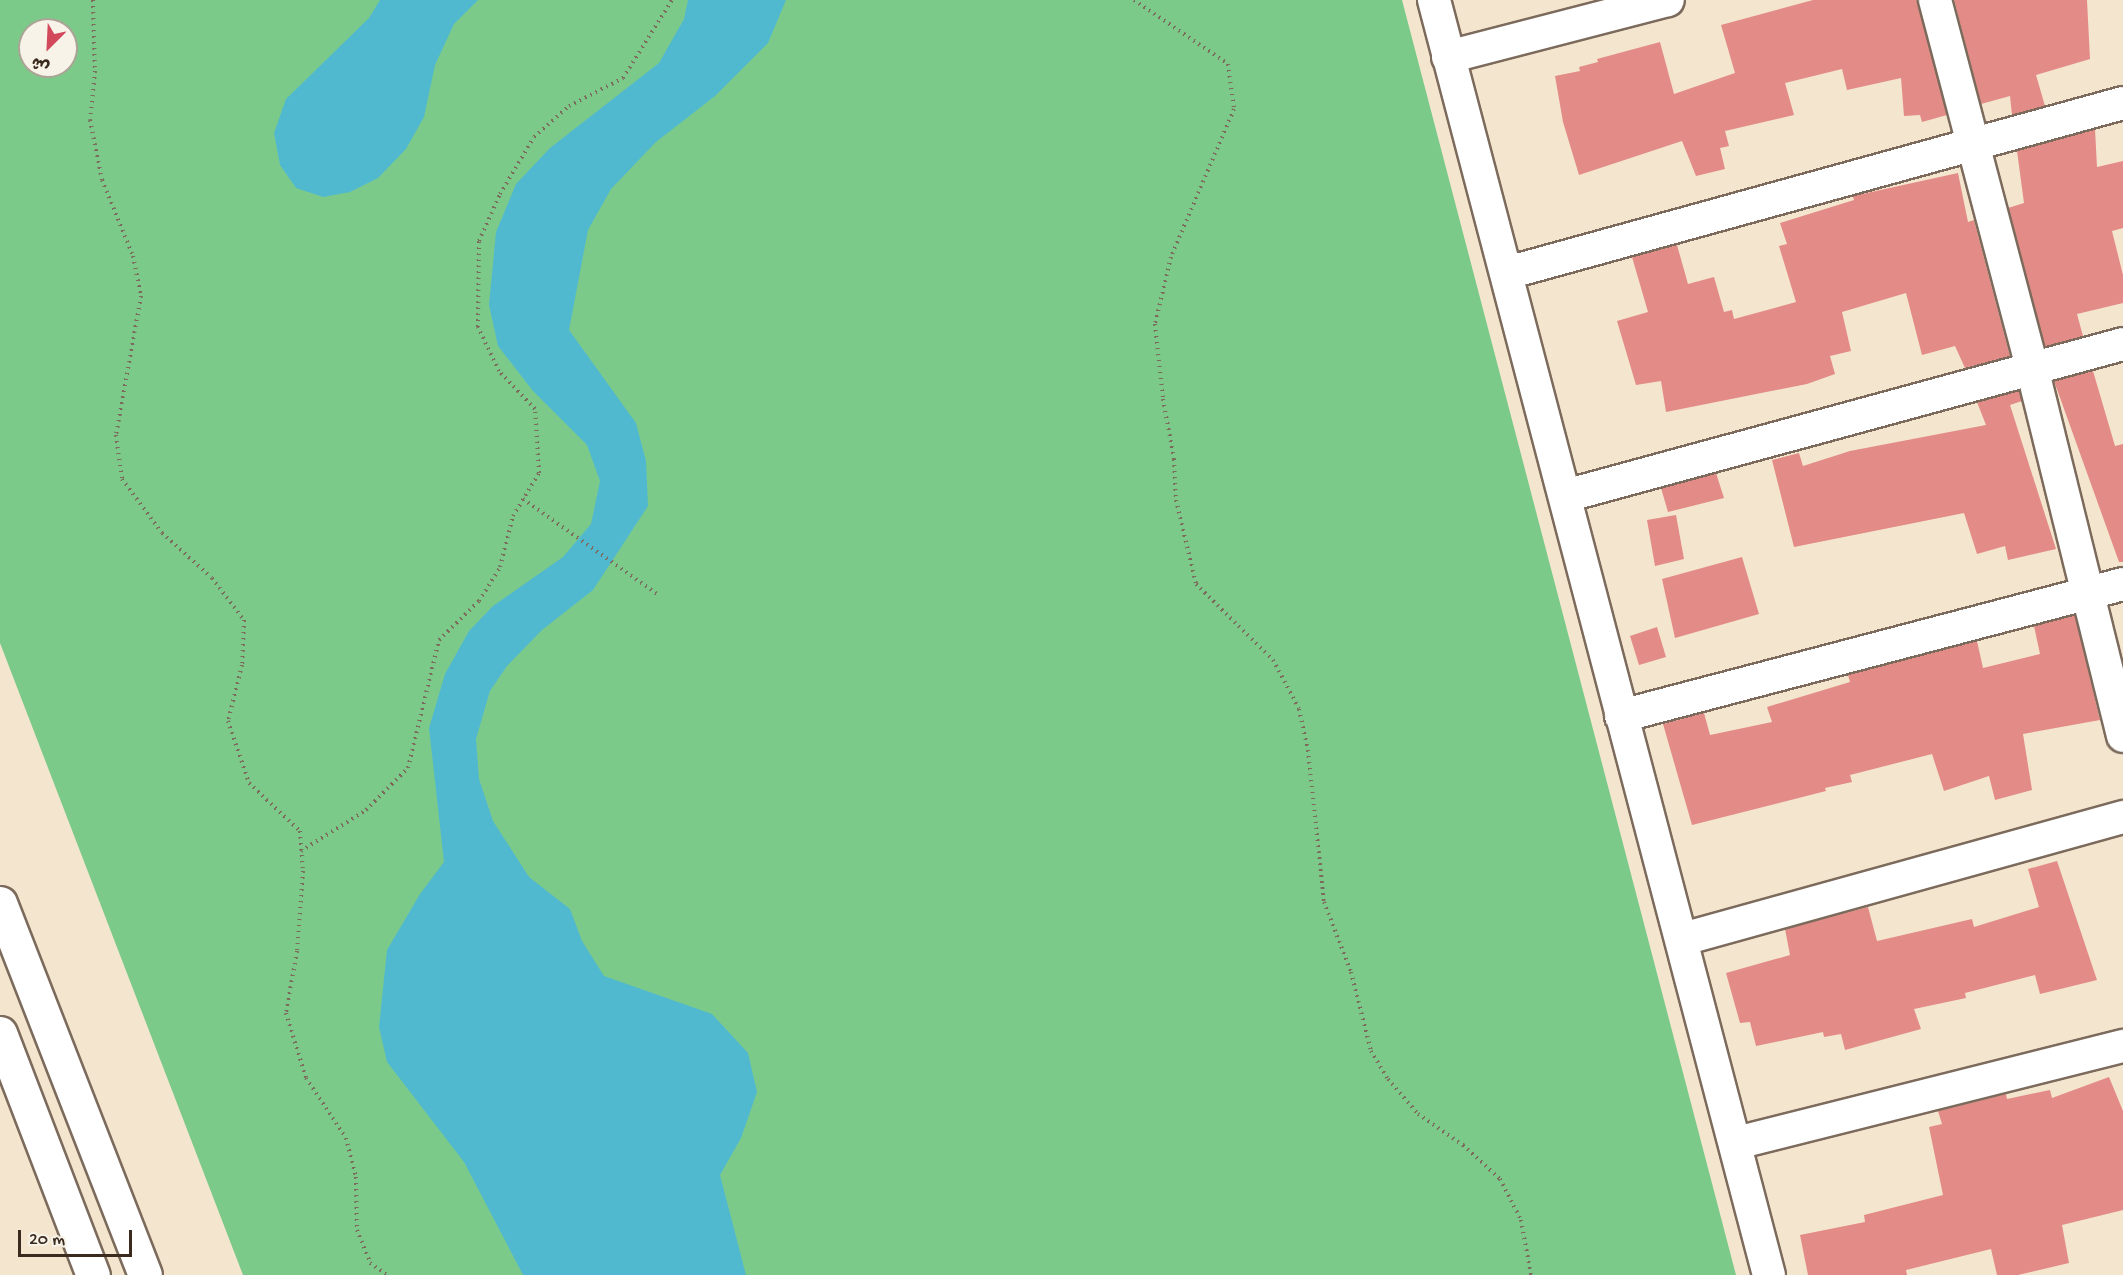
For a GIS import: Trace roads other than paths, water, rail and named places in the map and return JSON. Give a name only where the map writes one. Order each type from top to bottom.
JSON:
[{"type":"highway","points":[[0,903],[145,1275]]},
{"type":"highway","points":[[0,1033],[93,1275]]},
{"type":"street","points":[[1434,0],[1508,273],[1621,716],[1683,939],[1769,1275]]},
{"type":"street","points":[[1448,57],[1668,0]]},
{"type":"street","points":[[1935,0],[2032,368],[2123,736]]},
{"type":"street","points":[[1508,273],[1974,142],[2123,103]]},
{"type":"street","points":[[1565,496],[2123,344]]},
{"type":"street","points":[[1621,716],[2123,584]]},
{"type":"street","points":[[1683,939],[2123,817]]},
{"type":"street","points":[[1736,1143],[2123,1046]]},
{"type":"water","points":[[380,0],[478,0],[454,24],[435,65],[424,117],[406,149],[378,178],[350,192],[323,197],[296,188],[280,165],[274,133],[286,99],[369,18]]},
{"type":"water","points":[[688,0],[786,0],[768,43],[715,96],[656,142],[611,189],[588,230],[569,330],[636,423],[646,461],[648,506],[593,590],[542,630],[507,666],[490,691],[476,739],[479,779],[493,821],[529,877],[570,909],[582,941],[604,976],[712,1014],[748,1053],[757,1092],[741,1138],[720,1175],[746,1275],[523,1275],[464,1162],[387,1062],[379,1027],[387,950],[420,894],[444,862],[429,728],[445,674],[469,631],[493,606],[563,557],[591,524],[600,481],[587,445],[533,391],[498,346],[489,305],[496,232],[516,184],[550,148],[659,63],[684,19]]}]
